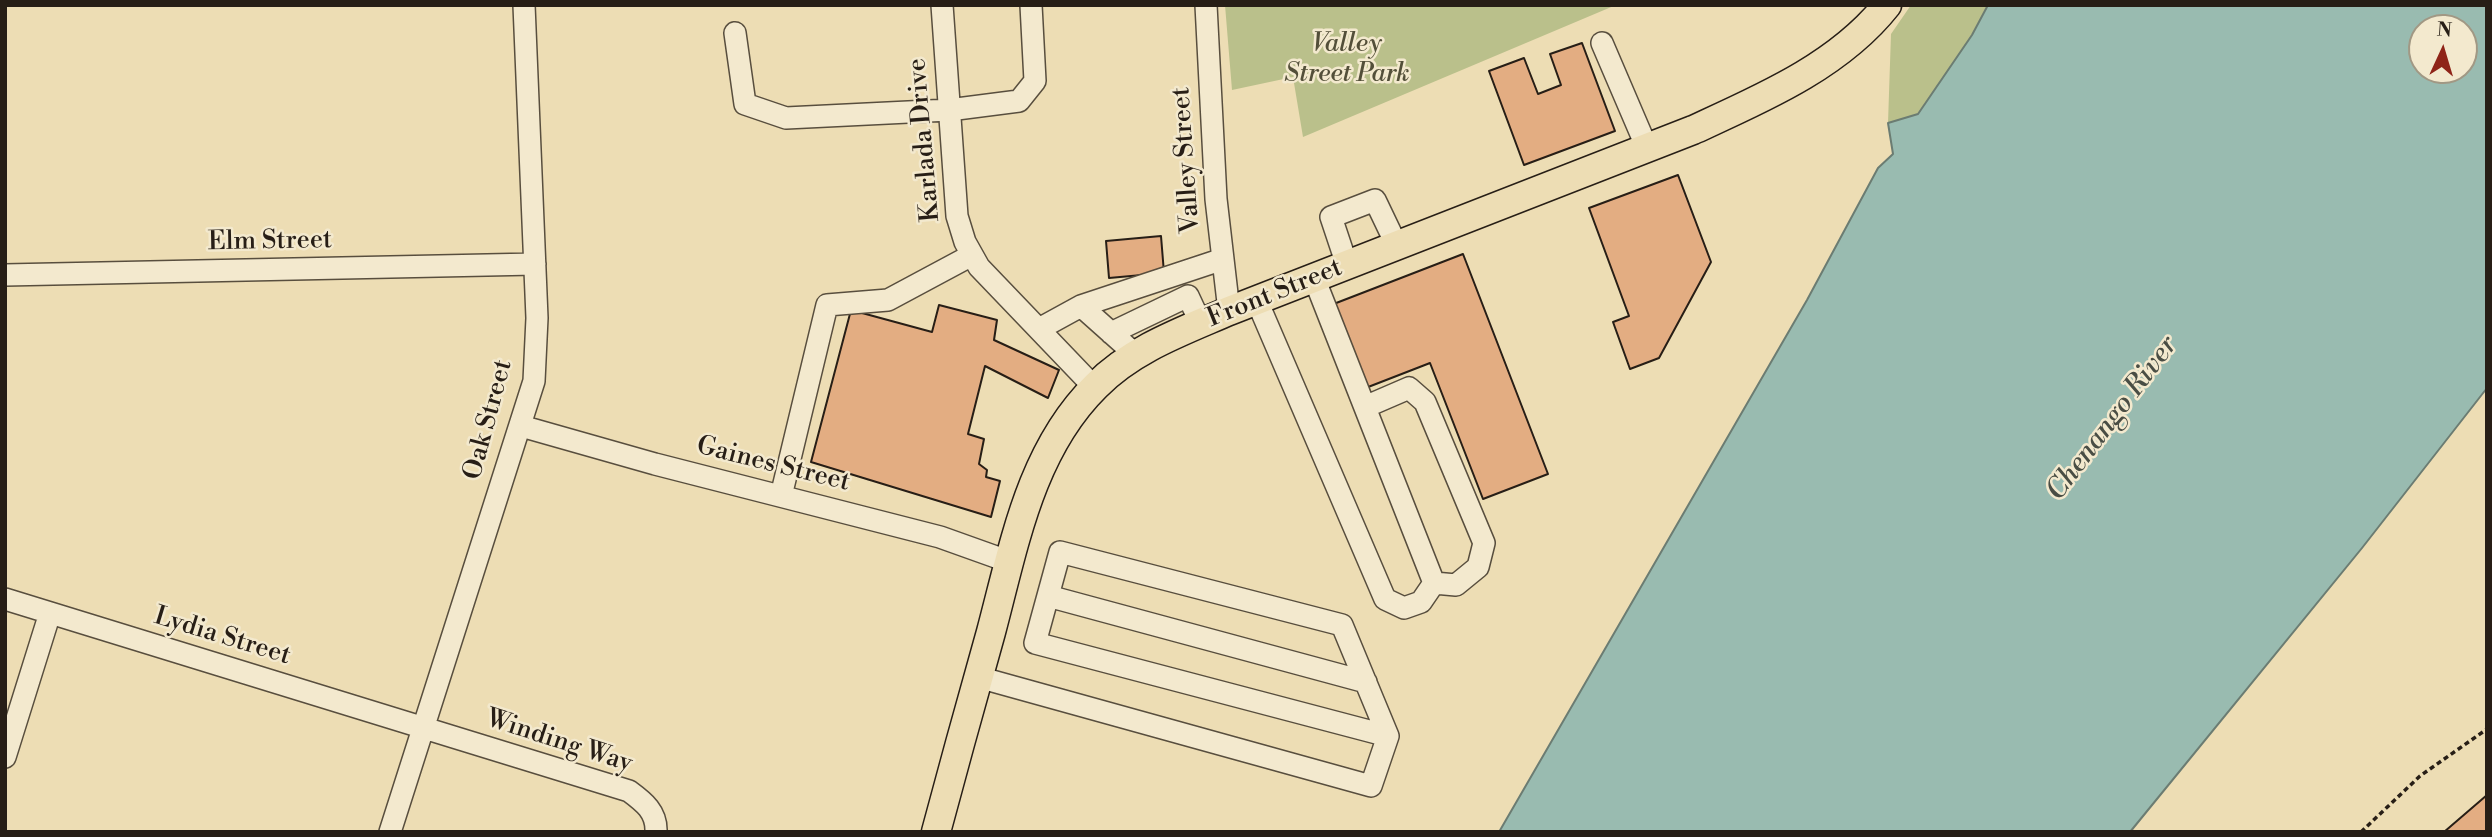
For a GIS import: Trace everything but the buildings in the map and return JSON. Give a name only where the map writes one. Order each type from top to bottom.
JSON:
[{"type":"main road","name":"Front Street","points":[[936,832],[1010,562],[1040,467],[1066,421],[1094,387],[1136,355],[1165,339],[1693,130],[1774,91],[1833,56],[1887,5]]},
{"type":"street","name":"Oak Street","points":[[390,832],[534,381],[537,318],[524,5]]},
{"type":"street","name":"Karlada Drive","points":[[942,5],[957,216],[965,243],[979,267],[1094,387]]},
{"type":"street","points":[[735,33],[745,104],[786,118],[949,110],[1019,101],[1035,81],[1031,5]]},
{"type":"street","name":"Valley Street","points":[[1206,5],[1216,199],[1229,312]]},
{"type":"street","points":[[1602,43],[1647,148]]},
{"type":"street","points":[[1348,265],[1331,217],[1375,200],[1397,246]]},
{"type":"street","points":[[781,496],[827,305],[888,300],[972,256]]},
{"type":"street","points":[[1039,329],[1081,306],[1223,259]]},
{"type":"street","name":"Elm Street","points":[[5,275],[535,264]]},
{"type":"street","points":[[1179,274],[1201,324]]},
{"type":"street","points":[[1314,278],[1434,583]]},
{"type":"street","points":[[1111,332],[1188,296]]},
{"type":"street","points":[[1257,301],[1385,599],[1404,608],[1422,602],[1434,583]]},
{"type":"street","points":[[1081,306],[1136,355]]},
{"type":"street","points":[[1365,407],[1409,388],[1425,402],[1484,543],[1478,567],[1456,584],[1434,583]]},
{"type":"street","name":"Gaines Street","points":[[521,426],[940,537],[1010,562]]},
{"type":"street","points":[[978,677],[1371,786],[1388,736],[1342,625],[1060,552],[1035,643],[1388,736]]},
{"type":"street","points":[[1048,596],[1366,682]]},
{"type":"street","name":"Lydia Street","points":[[5,599],[423,728]]},
{"type":"street","points":[[5,757],[50,613]]},
{"type":"street","name":"Winding Way","points":[[423,728],[629,791],[647,804],[656,823],[656,832]]},
{"type":"path","points":[[2361,832],[2420,776],[2487,729]]},
{"type":"green space","name":"Valley Street Park","points":[[1225,5],[1616,5],[1303,137],[1293,77],[1232,90]]},
{"type":"green space","points":[[1911,5],[1988,5],[1972,35],[1918,114],[1888,123],[1891,34]]},
{"type":"water","name":"Chenango River","points":[[1988,5],[2487,5],[2487,388],[2362,548],[2130,832],[1499,832],[1807,300],[1878,168],[1893,154],[1888,123],[1918,114],[1972,35]]}]
